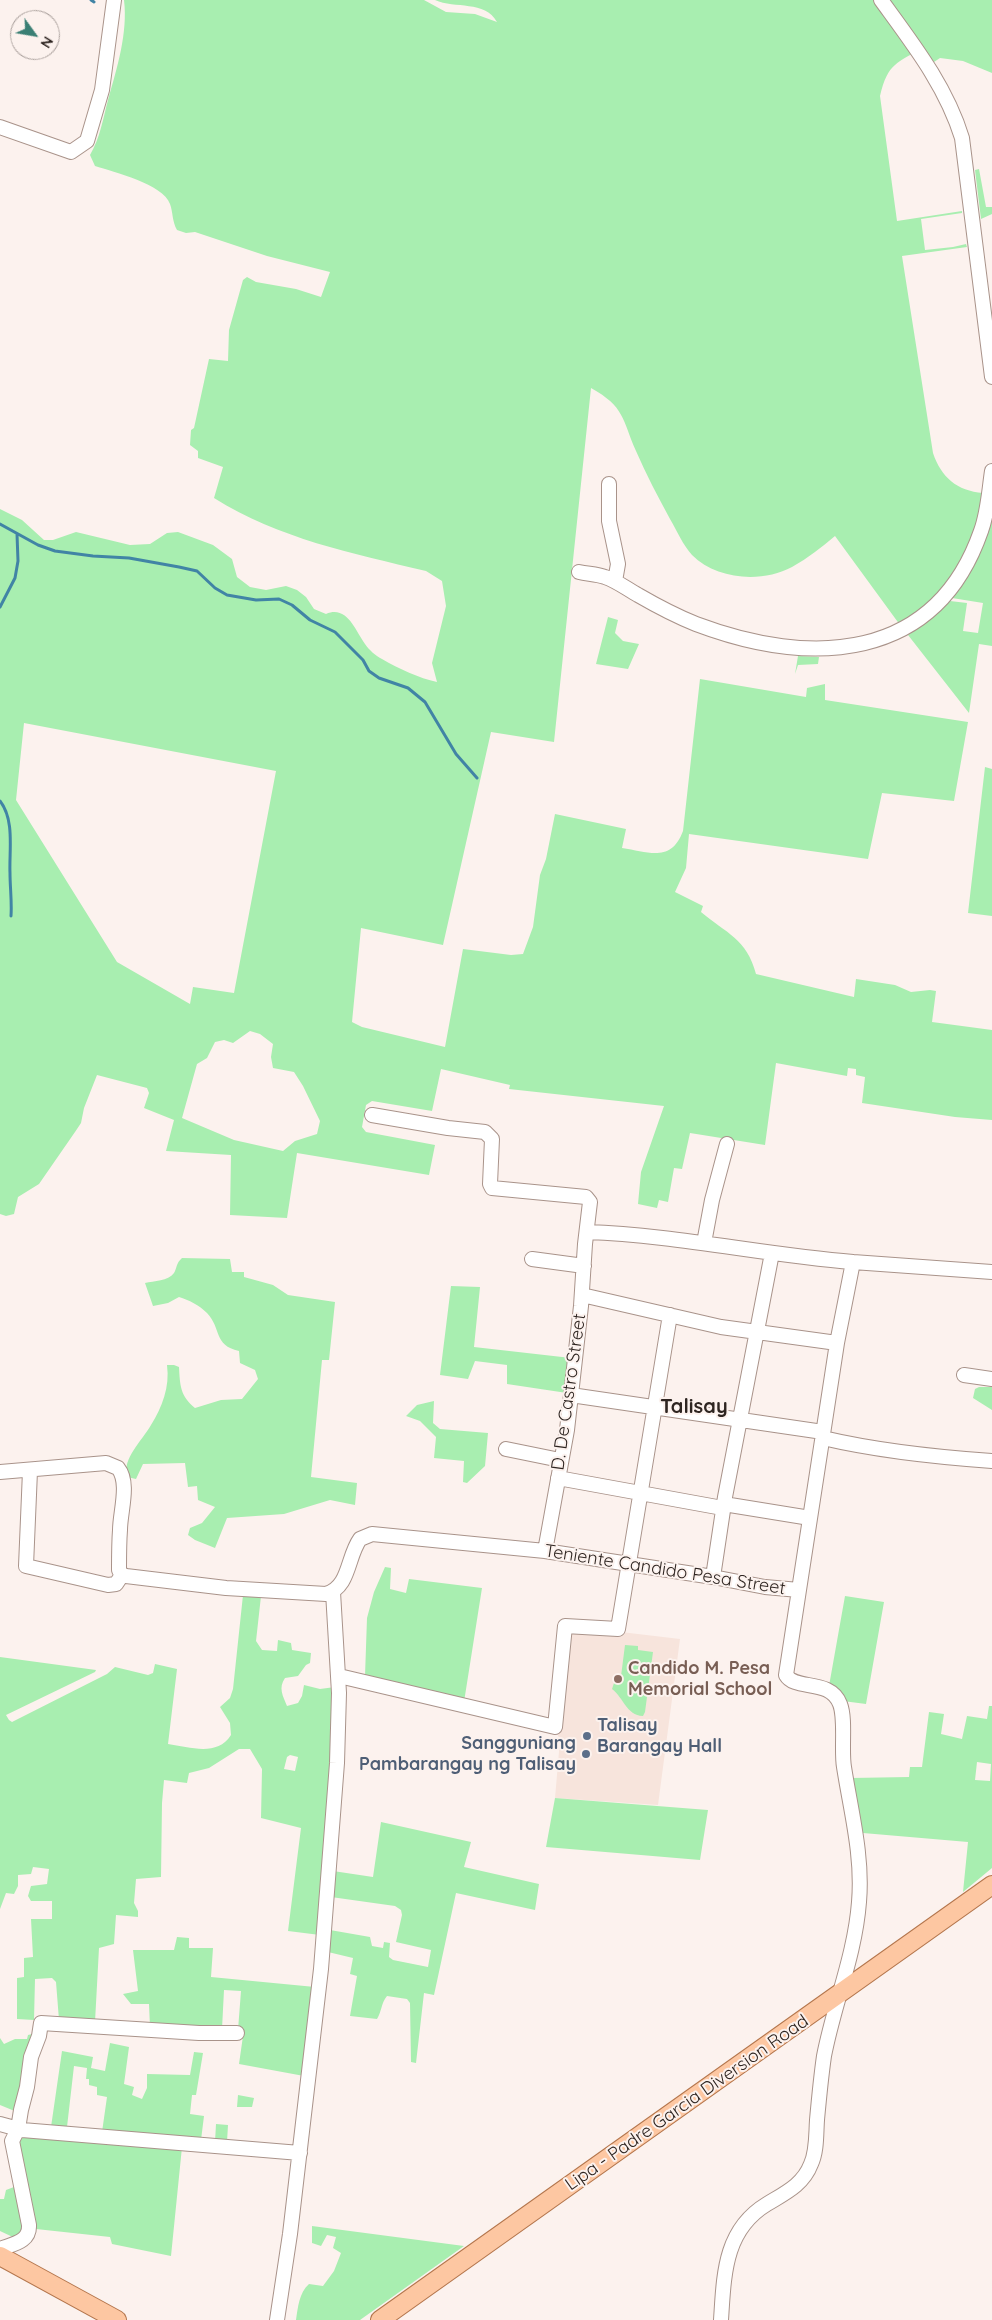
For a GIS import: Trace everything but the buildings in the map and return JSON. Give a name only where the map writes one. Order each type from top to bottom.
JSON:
[{"type":"main road","name":"Lipa - Padre Garcia Diversion Road","points":[[380,2320],[992,1886]]},
{"type":"main road","points":[[0,2256],[117,2320]]},
{"type":"street","points":[[0,127],[70,152],[87,141],[102,90],[114,0]]},
{"type":"street","points":[[881,0],[927,63],[950,104],[960,132],[964,147],[992,377]]},
{"type":"street","points":[[579,572],[602,576],[615,581],[639,596],[696,623],[760,642],[815,649],[845,646],[884,638],[910,626],[925,615],[940,601],[965,567],[984,524],[992,471]]},
{"type":"street","points":[[609,484],[609,521],[618,564],[615,581]]},
{"type":"street","name":"D. De Castro Street","points":[[372,1115],[489,1133],[492,1139],[490,1184],[492,1188],[586,1198],[591,1204],[567,1430],[560,1460],[546,1551]]},
{"type":"street","points":[[704,1243],[712,1200],[727,1144]]},
{"type":"street","points":[[587,1232],[704,1243],[853,1262],[992,1272]]},
{"type":"street","points":[[713,1577],[724,1506],[772,1253]]},
{"type":"street","points":[[532,1259],[584,1266]]},
{"type":"street","name":"Teniente Candido Pesa Street","points":[[333,1592],[344,1579],[358,1543],[368,1535],[546,1551],[765,1587],[799,1590],[837,1343],[853,1262]]},
{"type":"street","points":[[582,1295],[721,1326],[837,1343]]},
{"type":"street","points":[[339,1676],[555,1727],[564,1627],[569,1625],[618,1629],[670,1315]]},
{"type":"street","points":[[964,1375],[992,1379]]},
{"type":"street","points":[[571,1395],[654,1406],[823,1435],[837,1442],[912,1455],[992,1461]]},
{"type":"street","points":[[506,1449],[560,1460]]},
{"type":"street","points":[[0,1472],[30,1471],[106,1463],[118,1468],[123,1480],[120,1528],[120,1570],[122,1575]]},
{"type":"street","points":[[30,1471],[26,1566],[108,1585],[116,1584],[122,1575]]},
{"type":"street","points":[[558,1478],[717,1507],[730,1505],[810,1518]]},
{"type":"street","points":[[122,1575],[235,1589],[318,1595],[333,1592],[339,1676],[337,1763],[321,1969],[300,2153],[278,2320]]},
{"type":"street","points":[[721,2320],[726,2266],[732,2242],[749,2218],[766,2204],[795,2186],[811,2165],[815,2148],[824,2056],[855,1936],[859,1901],[860,1856],[844,1766],[840,1703],[834,1694],[826,1689],[792,1680],[786,1675],[799,1590]]},
{"type":"street","points":[[0,2249],[23,2240],[29,2233],[30,2225],[12,2141],[18,2129],[31,2057],[39,2036],[41,2023],[199,2033],[237,2033]]},
{"type":"street","points":[[0,2124],[18,2129],[300,2153]]},
{"type":"shaded area","name":"Candido M. Pesa Memorial School","points":[[567,1630],[621,1632],[680,1639],[658,1805],[555,1798],[560,1740],[556,1731]]},
{"type":"green space","points":[[124,0],[424,0],[446,12],[475,14],[497,22],[492,15],[477,8],[435,0],[992,0],[992,73],[963,61],[940,58],[934,62],[923,47],[900,61],[890,70],[886,76],[880,96],[897,221],[962,211],[962,213],[921,219],[925,250],[966,244],[967,247],[902,256],[936,462],[945,476],[958,486],[983,493],[971,539],[958,567],[940,592],[928,604],[900,625],[835,536],[804,560],[780,572],[754,577],[727,574],[714,570],[692,555],[686,547],[648,477],[621,415],[610,401],[591,388],[554,742],[491,732],[443,945],[361,928],[352,1022],[362,1027],[445,1047],[463,949],[511,955],[523,954],[533,927],[540,875],[546,859],[555,814],[626,829],[622,848],[658,853],[672,848],[683,831],[700,679],[806,697],[807,688],[825,684],[825,700],[968,722],[954,801],[882,793],[868,859],[689,834],[686,868],[675,892],[703,906],[701,912],[734,938],[747,952],[756,974],[854,997],[856,979],[895,985],[911,992],[936,991],[932,1022],[992,1030],[992,1120],[955,1117],[862,1103],[865,1077],[856,1075],[856,1069],[848,1068],[847,1076],[776,1063],[765,1145],[690,1133],[682,1169],[674,1168],[668,1202],[659,1200],[657,1208],[638,1204],[641,1172],[664,1106],[509,1089],[510,1085],[441,1069],[432,1111],[372,1101],[366,1105],[362,1127],[366,1132],[435,1145],[429,1175],[297,1153],[287,1218],[230,1215],[231,1155],[166,1151],[174,1120],[144,1108],[149,1093],[147,1088],[97,1075],[84,1108],[81,1123],[39,1184],[18,1197],[14,1214],[6,1216],[0,1214],[0,509],[22,520],[44,540],[53,540],[76,532],[130,545],[150,544],[167,533],[178,532],[213,545],[232,559],[237,577],[250,587],[266,590],[286,586],[297,590],[306,597],[314,609],[326,614],[340,613],[350,620],[367,646],[377,656],[409,673],[437,682],[432,663],[446,606],[442,581],[426,571],[343,551],[290,534],[264,524],[214,498],[223,467],[198,458],[198,451],[190,445],[191,430],[194,428],[209,359],[228,361],[229,330],[243,280],[247,277],[256,282],[296,289],[321,297],[330,272],[267,256],[195,232],[186,233],[177,230],[170,204],[166,197],[158,190],[125,175],[95,166],[90,155],[101,128],[118,63],[123,38]],"holes":[[[24,723],[276,771],[234,993],[193,987],[190,1004],[117,962],[16,800]],[[250,1031],[260,1034],[273,1044],[271,1057],[273,1068],[294,1072],[320,1121],[317,1134],[295,1141],[283,1151],[234,1140],[182,1118],[197,1064],[207,1058],[215,1042],[224,1040],[233,1043]]]},
{"type":"green space","points":[[979,169],[986,207],[992,207],[992,214],[981,219],[975,170]]},
{"type":"green space","points":[[992,510],[992,646],[979,644],[969,713],[908,635],[931,619],[950,601],[967,603],[963,631],[978,633],[983,603],[952,598],[977,556],[986,534]]},
{"type":"green space","points":[[608,617],[618,620],[615,633],[623,641],[639,644],[628,669],[596,664]]},
{"type":"green space","points":[[798,656],[819,657],[818,664],[798,665],[795,674]]},
{"type":"green space","points":[[985,767],[992,769],[992,916],[968,913]]},
{"type":"green space","points":[[182,1258],[230,1259],[232,1272],[244,1272],[244,1277],[273,1285],[288,1295],[335,1302],[329,1360],[322,1360],[311,1477],[357,1483],[355,1505],[330,1500],[284,1514],[227,1518],[215,1548],[188,1535],[190,1528],[202,1523],[215,1507],[198,1500],[197,1486],[188,1487],[185,1463],[143,1464],[136,1479],[127,1477],[127,1463],[130,1456],[151,1425],[162,1404],[166,1389],[167,1365],[179,1367],[182,1390],[186,1399],[195,1408],[221,1400],[242,1399],[258,1379],[255,1370],[240,1363],[239,1351],[225,1345],[221,1341],[212,1319],[201,1308],[179,1297],[168,1303],[153,1306],[145,1283],[171,1276]]},
{"type":"green space","points":[[451,1286],[480,1287],[474,1347],[571,1358],[567,1393],[507,1384],[507,1365],[475,1361],[468,1379],[440,1375]]},
{"type":"green space","points":[[979,1387],[992,1387],[992,1410],[973,1398],[975,1389]]},
{"type":"green space","points":[[434,1401],[433,1423],[440,1429],[488,1433],[485,1466],[467,1483],[463,1482],[464,1461],[434,1458],[436,1437],[420,1421],[406,1416],[417,1405]]},
{"type":"green space","points":[[385,1567],[391,1568],[390,1589],[406,1593],[409,1579],[482,1588],[464,1702],[365,1676],[367,1618],[374,1592]]},
{"type":"green space","points":[[243,1595],[261,1596],[256,1641],[262,1650],[277,1651],[278,1640],[291,1643],[292,1650],[311,1653],[310,1663],[306,1665],[298,1676],[285,1678],[283,1682],[282,1692],[287,1706],[298,1703],[302,1696],[304,1685],[320,1689],[335,1687],[320,1935],[288,1931],[301,1828],[261,1818],[262,1769],[250,1749],[239,1749],[209,1768],[189,1773],[187,1783],[164,1780],[161,1877],[136,1879],[134,1903],[138,1911],[138,1917],[116,1915],[114,1944],[99,1948],[95,2022],[59,2020],[56,1982],[52,1978],[35,1979],[34,2020],[17,2019],[17,1978],[24,1977],[24,1958],[33,1957],[31,1919],[52,1919],[52,1901],[31,1901],[28,1896],[31,1886],[47,1884],[49,1869],[33,1867],[31,1874],[18,1875],[18,1886],[14,1894],[6,1893],[0,1909],[0,1657],[96,1670],[6,1715],[12,1722],[107,1674],[115,1667],[148,1675],[153,1673],[155,1664],[177,1669],[168,1744],[194,1748],[202,1749],[218,1746],[231,1735],[230,1723],[220,1707],[230,1698],[233,1689]],"holes":[[[290,1755],[298,1757],[295,1771],[284,1769],[287,1757]]]},
{"type":"green space","points":[[845,1596],[884,1602],[866,1704],[843,1701],[829,1686]]},
{"type":"green space","points":[[625,1645],[638,1646],[638,1650],[653,1652],[643,1716],[633,1713],[612,1689],[614,1683],[620,1684]]},
{"type":"green space","points":[[989,1706],[992,1706],[992,1868],[963,1892],[968,1842],[863,1833],[851,1778],[909,1777],[910,1767],[922,1767],[929,1712],[944,1714],[941,1734],[962,1739],[967,1716],[987,1719]],"holes":[[[977,1762],[991,1764],[990,1781],[975,1780]]]},
{"type":"green space","points":[[555,1798],[708,1810],[700,1860],[546,1847]]},
{"type":"green space","points":[[381,1822],[471,1842],[464,1867],[539,1884],[535,1910],[456,1893],[434,1995],[424,1993],[416,2063],[411,2062],[410,2003],[407,1999],[387,1996],[377,2019],[350,2016],[357,1976],[350,1974],[353,1958],[328,1952],[330,1930],[370,1937],[372,1946],[383,1948],[384,1942],[390,1943],[389,1957],[393,1960],[428,1967],[431,1950],[396,1942],[402,1915],[401,1910],[395,1906],[331,1897],[333,1871],[373,1877]]},
{"type":"green space","points":[[177,1937],[189,1938],[189,1948],[213,1948],[211,1977],[315,1987],[304,2076],[239,2064],[243,2036],[238,2030],[241,1991],[224,1990],[222,2029],[150,2027],[149,2004],[131,2004],[123,1994],[138,1991],[133,1950],[174,1950]]},
{"type":"green space","points":[[33,2031],[37,2031],[17,2112],[0,2105],[0,2038],[4,2044],[15,2039],[27,2039],[28,2035],[32,2034]]},
{"type":"green space","points":[[110,2043],[129,2047],[124,2084],[134,2087],[132,2095],[142,2099],[147,2088],[147,2074],[190,2075],[194,2052],[203,2053],[196,2095],[192,2095],[190,2114],[204,2116],[201,2140],[102,2132],[107,2097],[97,2095],[97,2087],[89,2085],[89,2079],[86,2079],[87,2068],[74,2066],[67,2127],[51,2127],[62,2051],[93,2057],[91,2068],[105,2071]]},
{"type":"green space","points":[[238,2095],[254,2098],[252,2107],[237,2107]]},
{"type":"green space","points":[[216,2124],[228,2125],[227,2142],[215,2142]]},
{"type":"green space","points":[[19,2135],[182,2147],[171,2256],[112,2244],[110,2237],[36,2229],[16,2139]]},
{"type":"green space","points":[[14,2187],[24,2226],[17,2239],[0,2231],[0,2199],[4,2199],[6,2190]]},
{"type":"green space","points":[[312,2226],[464,2246],[360,2320],[296,2320],[303,2292],[309,2284],[323,2286],[334,2271],[341,2253],[333,2248],[336,2237],[327,2235],[321,2246],[312,2243]]},
{"type":"waterway","points":[[0,524],[38,545],[55,551],[129,558],[197,571],[215,588],[227,595],[256,600],[279,599],[292,605],[310,620],[335,632],[363,660],[369,671],[379,678],[408,688],[425,702],[456,754],[477,778]]},
{"type":"waterway","points":[[0,607],[15,578],[18,561],[17,534]]},
{"type":"waterway","points":[[0,801],[8,817],[10,836],[11,916]]},
{"type":"place","name":"Candido M. Pesa Memorial School","points":[[618,1679]]},
{"type":"place","name":"Talisay Barangay Hall","points":[[587,1736]]},
{"type":"place","name":"Sangguniang Pambarangay ng Talisay","points":[[586,1754]]},
{"type":"district","name":"Talisay","points":[[694,1407]]}]
